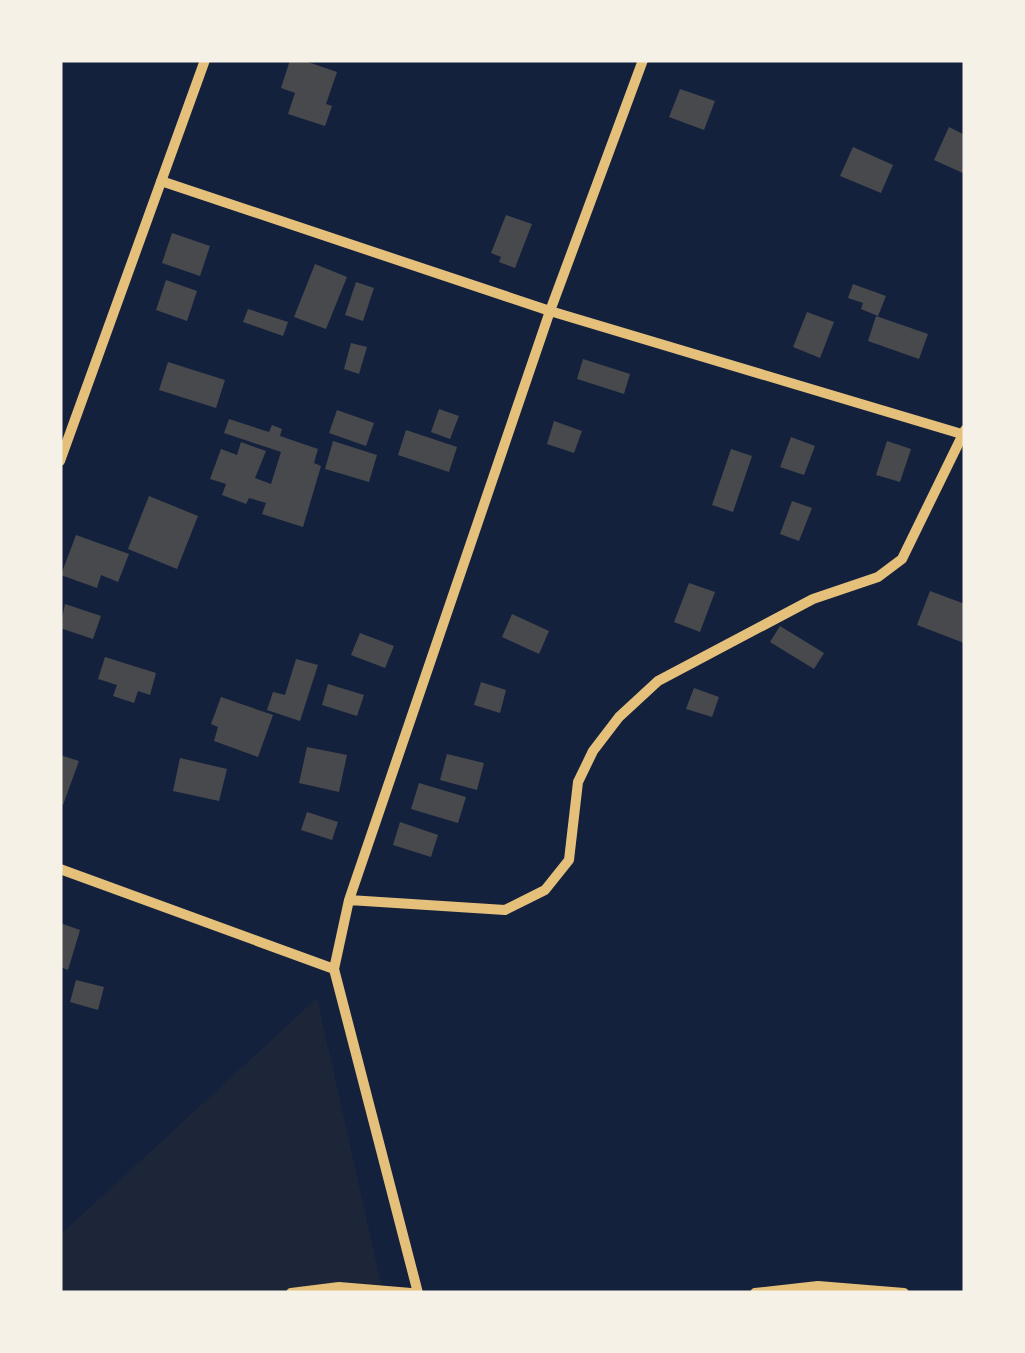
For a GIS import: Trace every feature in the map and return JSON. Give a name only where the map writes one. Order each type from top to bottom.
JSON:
[{"type":"street","points":[[60,461],[204,60]]},
{"type":"street","points":[[418,1293],[334,969],[349,900],[550,312],[643,60]]},
{"type":"street","points":[[161,181],[550,312],[964,433],[902,558],[891,569],[813,599],[658,681],[619,717],[593,751],[578,782],[570,860],[545,890],[505,910],[349,900]]},
{"type":"street","points":[[60,869],[334,969]]},
{"type":"street","points":[[756,1293],[818,1286],[904,1293]]},
{"type":"street","points":[[291,1293],[339,1288],[410,1293]]},
{"type":"shaded area","points":[[317,998],[383,1293],[60,1293],[60,1235]]},
{"type":"building","points":[[290,60],[337,72],[326,104],[332,106],[325,126],[288,114],[295,93],[281,88]]},
{"type":"building","points":[[680,89],[715,101],[704,130],[669,117]]},
{"type":"building","points":[[949,127],[965,135],[965,174],[934,160]]},
{"type":"building","points":[[853,147],[893,165],[881,193],[840,176]]},
{"type":"building","points":[[506,215],[532,224],[515,268],[499,262],[501,257],[491,253]]},
{"type":"building","points":[[172,233],[210,246],[200,276],[162,263]]},
{"type":"building","points":[[315,264],[347,277],[326,329],[294,317]]},
{"type":"building","points":[[166,280],[197,291],[187,321],[156,310]]},
{"type":"building","points":[[356,282],[374,288],[363,321],[345,315]]},
{"type":"building","points":[[853,284],[886,296],[878,316],[861,309],[863,303],[848,298]]},
{"type":"building","points":[[248,309],[288,322],[283,336],[243,322]]},
{"type":"building","points":[[807,312],[834,322],[820,358],[793,347]]},
{"type":"building","points":[[876,316],[928,334],[919,359],[868,341]]},
{"type":"building","points":[[351,343],[367,347],[359,374],[344,369]]},
{"type":"building","points":[[583,359],[630,374],[624,394],[577,379]]},
{"type":"building","points":[[168,362],[225,380],[216,408],[159,390]]},
{"type":"building","points":[[439,409],[459,416],[450,439],[431,432]]},
{"type":"building","points":[[337,410],[374,423],[366,446],[329,433]]},
{"type":"building","points":[[229,419],[269,432],[272,425],[282,429],[280,436],[318,449],[314,463],[321,466],[303,527],[262,514],[266,503],[249,498],[246,504],[222,495],[226,484],[210,479],[221,449],[237,455],[241,442],[266,451],[255,478],[271,484],[281,452],[224,433]]},
{"type":"building","points":[[554,421],[582,431],[574,453],[547,444]]},
{"type":"building","points":[[406,430],[457,447],[449,472],[398,455]]},
{"type":"building","points":[[791,437],[815,446],[804,475],[780,467]]},
{"type":"building","points":[[333,441],[377,455],[369,482],[325,469]]},
{"type":"building","points":[[887,441],[911,449],[900,482],[876,475]]},
{"type":"building","points":[[731,449],[752,456],[733,512],[712,505]]},
{"type":"building","points":[[149,496],[198,516],[177,569],[128,549]]},
{"type":"building","points":[[792,501],[812,508],[799,541],[780,534]]},
{"type":"building","points":[[76,535],[129,554],[118,582],[101,575],[97,588],[61,575]]},
{"type":"building","points":[[689,583],[715,592],[700,632],[674,622]]},
{"type":"building","points":[[930,591],[965,604],[964,643],[917,625]]},
{"type":"building","points":[[65,604],[101,616],[93,639],[60,628]]},
{"type":"building","points":[[512,614],[549,631],[539,654],[502,637]]},
{"type":"building","points":[[780,626],[824,653],[814,669],[770,642]]},
{"type":"building","points":[[360,633],[394,646],[385,668],[351,655]]},
{"type":"building","points":[[105,657],[156,673],[150,695],[138,691],[134,703],[113,696],[117,685],[98,679]]},
{"type":"building","points":[[296,659],[318,665],[300,721],[267,710],[273,692],[285,695]]},
{"type":"building","points":[[481,682],[506,690],[500,713],[474,705]]},
{"type":"building","points":[[328,684],[364,695],[357,716],[322,705]]},
{"type":"building","points":[[694,688],[719,697],[712,717],[686,709]]},
{"type":"building","points":[[221,697],[273,715],[258,757],[214,741],[218,727],[211,724]]},
{"type":"building","points":[[307,747],[347,755],[339,792],[299,783]]},
{"type":"building","points":[[447,754],[484,763],[477,790],[440,780]]},
{"type":"building","points":[[60,755],[79,761],[63,805],[60,804]]},
{"type":"building","points":[[180,758],[227,769],[219,801],[173,791]]},
{"type":"building","points":[[419,783],[466,797],[458,823],[411,809]]},
{"type":"building","points":[[307,812],[338,822],[332,840],[301,830]]},
{"type":"building","points":[[400,822],[438,835],[431,857],[393,845]]},
{"type":"building","points":[[60,923],[80,930],[68,970],[60,967]]},
{"type":"building","points":[[76,980],[104,987],[98,1010],[70,1002]]}]
